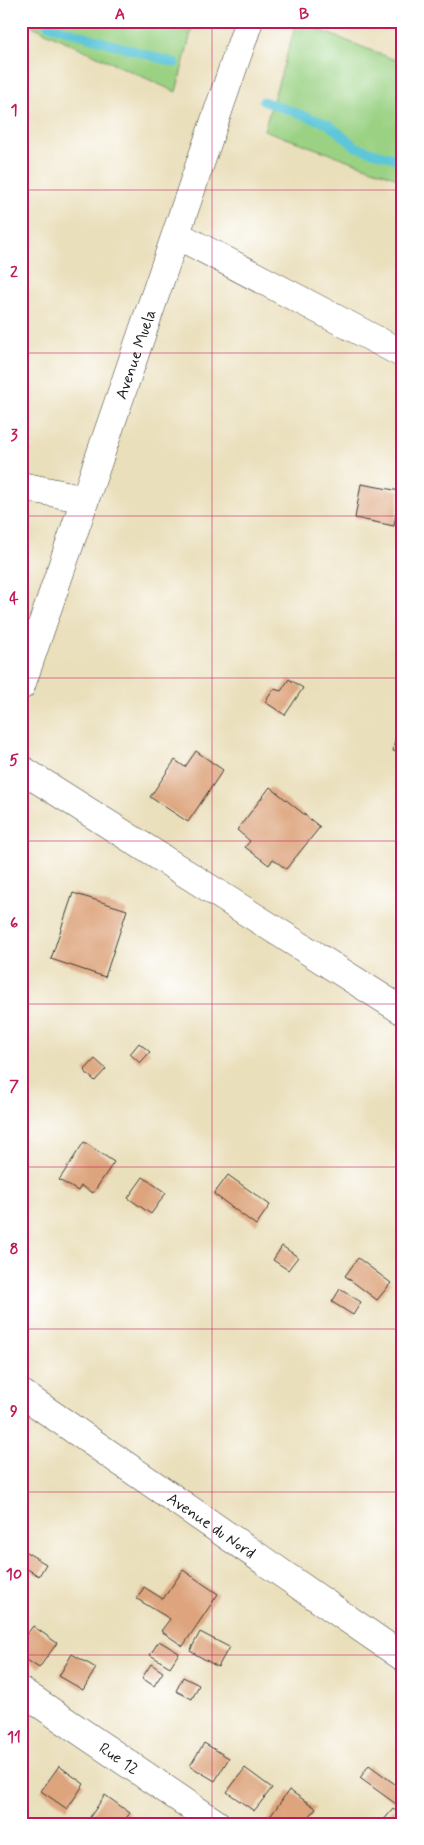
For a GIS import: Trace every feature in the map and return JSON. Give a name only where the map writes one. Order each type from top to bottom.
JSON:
[{"type":"street","name":"Avenue Muela","points":[[21,686],[249,21]]},
{"type":"street","points":[[177,235],[403,354]]},
{"type":"street","points":[[21,486],[85,499]]},
{"type":"street","points":[[21,769],[403,1011]]},
{"type":"street","name":"Avenue du Nord","points":[[21,1393],[403,1657]]},
{"type":"street","name":"Rue 12","points":[[21,1691],[217,1824]]},
{"type":"green space","points":[[21,21],[194,21],[176,92]]},
{"type":"green space","points":[[297,21],[403,63],[403,180],[264,130]]},
{"type":"building","points":[[361,484],[400,491],[394,526],[355,518]]},
{"type":"building","points":[[289,679],[303,688],[285,715],[265,702],[274,689],[281,691]]},
{"type":"building","points":[[398,724],[403,725],[403,753],[393,751]]},
{"type":"building","points":[[196,751],[223,770],[188,822],[150,797],[175,760],[185,767]]},
{"type":"building","points":[[270,787],[320,827],[286,869],[273,859],[269,865],[245,847],[250,841],[237,830]]},
{"type":"building","points":[[73,893],[127,910],[105,977],[51,959]]},
{"type":"building","points":[[139,1043],[150,1052],[140,1063],[130,1054]]},
{"type":"building","points":[[95,1059],[106,1069],[95,1081],[84,1071]]},
{"type":"building","points":[[84,1142],[114,1162],[93,1193],[81,1186],[78,1191],[59,1180]]},
{"type":"building","points":[[228,1175],[270,1205],[256,1225],[214,1194]]},
{"type":"building","points":[[143,1177],[166,1193],[151,1214],[128,1198]]},
{"type":"building","points":[[282,1246],[298,1257],[288,1270],[273,1260]]},
{"type":"building","points":[[358,1258],[391,1283],[377,1300],[345,1276]]},
{"type":"building","points":[[340,1289],[361,1302],[353,1315],[332,1302]]},
{"type":"building","points":[[21,1549],[46,1564],[39,1576],[24,1567],[21,1570]]},
{"type":"building","points":[[183,1570],[218,1594],[183,1646],[161,1631],[170,1619],[137,1599],[144,1587],[163,1599]]},
{"type":"building","points":[[33,1626],[57,1643],[39,1668],[21,1656],[21,1642]]},
{"type":"building","points":[[200,1632],[229,1647],[218,1667],[190,1651]]},
{"type":"building","points":[[159,1641],[179,1653],[170,1667],[150,1655]]},
{"type":"building","points":[[72,1654],[96,1668],[83,1690],[59,1676]]},
{"type":"building","points":[[151,1664],[163,1672],[154,1686],[142,1678]]},
{"type":"building","points":[[183,1677],[199,1685],[192,1699],[176,1691]]},
{"type":"building","points":[[204,1743],[229,1758],[215,1781],[190,1766]]},
{"type":"building","points":[[369,1765],[403,1790],[403,1809],[360,1778]]},
{"type":"building","points":[[59,1766],[84,1784],[67,1809],[41,1791]]},
{"type":"building","points":[[245,1768],[272,1788],[254,1811],[227,1792]]},
{"type":"building","points":[[289,1790],[316,1808],[304,1824],[271,1824],[267,1821]]},
{"type":"building","points":[[105,1795],[130,1813],[122,1824],[93,1824],[88,1820]]},
{"type":"building","points":[[393,1809],[403,1817],[403,1824],[384,1824],[382,1822]]},
{"type":"waterway","points":[[49,21],[48,25],[175,63]]},
{"type":"waterway","points":[[263,101],[328,124],[356,147],[403,161]]}]
